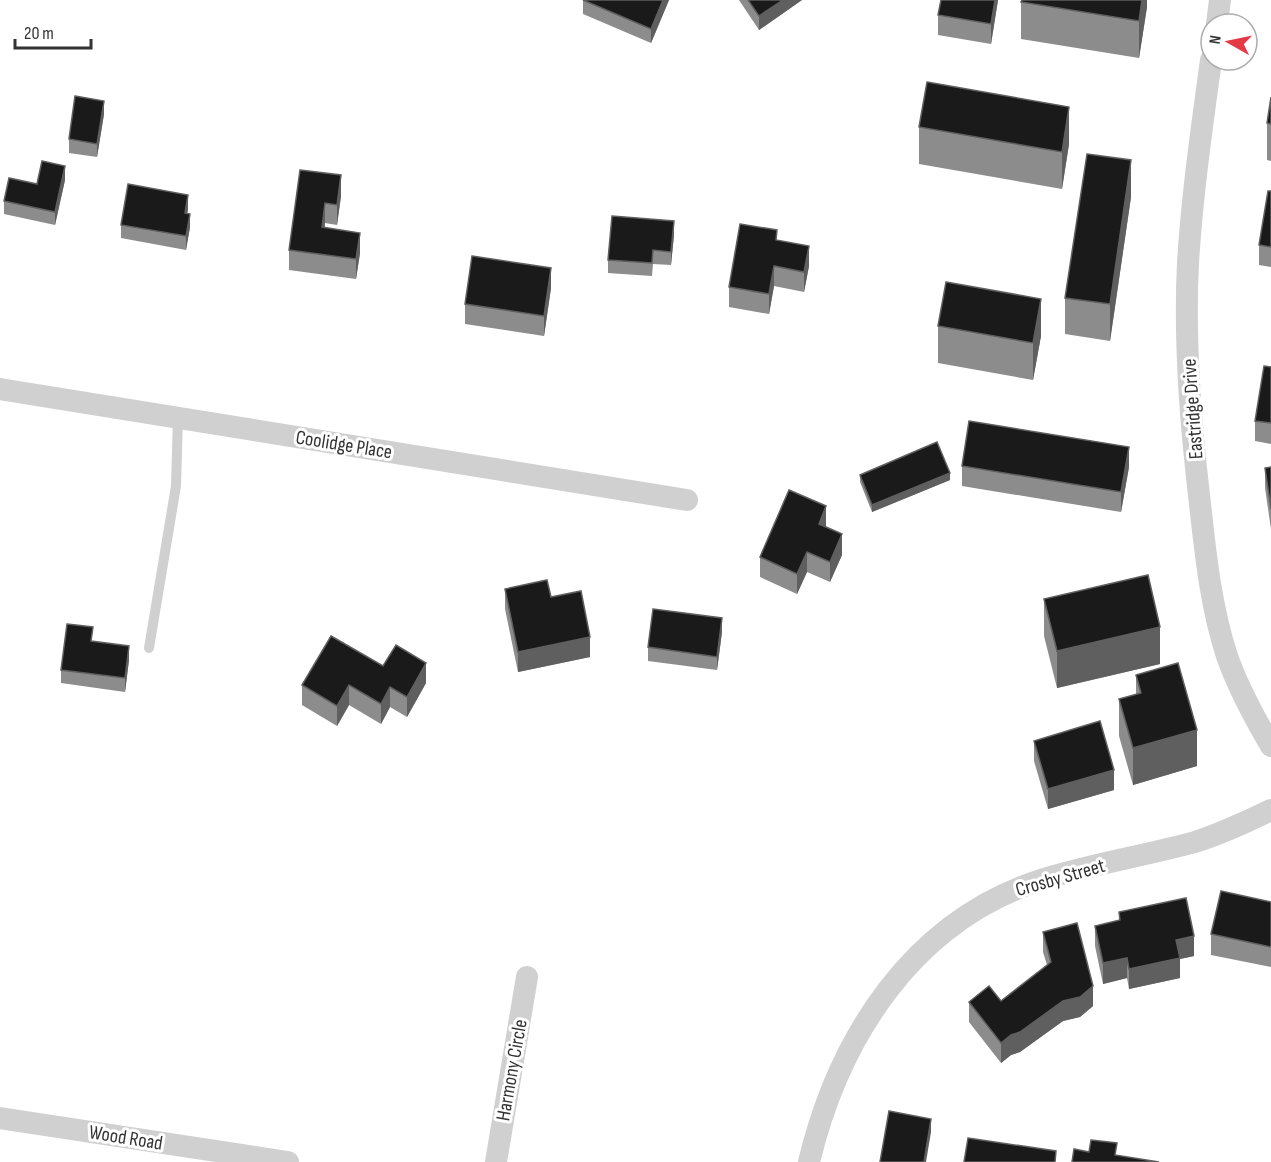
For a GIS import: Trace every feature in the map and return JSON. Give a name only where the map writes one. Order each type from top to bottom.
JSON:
[{"type":"street","name":"Eastridge Drive","points":[[1209,72],[1199,145],[1188,264],[1188,358],[1195,464],[1210,575],[1227,655],[1240,689],[1271,746]]},
{"type":"street","name":"Coolidge Place","points":[[0,389],[687,500]]},
{"type":"street","name":"Crosby Street","points":[[809,1162],[815,1136],[832,1088],[867,1019],[891,984],[913,958],[939,934],[973,910],[1007,893],[1041,880],[1196,841],[1271,810]]},
{"type":"street","name":"Harmony Circle","points":[[496,1162],[527,977]]},
{"type":"street","name":"Wood Road","points":[[0,1118],[288,1162]]},
{"type":"lane","points":[[149,648],[176,486],[178,417]]},
{"type":"building","points":[[583,0],[663,0],[651,29]]},
{"type":"building","points":[[748,0],[783,0],[759,16]]},
{"type":"building","points":[[941,0],[995,0],[991,24],[938,15]]},
{"type":"building","points":[[1022,0],[1142,0],[1139,21],[1021,2]]},
{"type":"building","points":[[927,82],[1069,107],[1062,152],[919,127]]},
{"type":"building","points":[[75,96],[104,101],[97,144],[69,139]]},
{"type":"building","points":[[1271,97],[1271,124],[1267,123]]},
{"type":"building","points":[[1087,154],[1131,160],[1110,304],[1065,298]]},
{"type":"building","points":[[42,161],[65,166],[55,212],[4,201],[9,178],[37,184]]},
{"type":"building","points":[[300,170],[341,175],[337,205],[325,203],[322,227],[360,233],[356,259],[289,250]]},
{"type":"building","points":[[128,184],[188,195],[185,213],[190,214],[186,236],[121,225]]},
{"type":"building","points":[[1268,191],[1271,191],[1271,247],[1259,245]]},
{"type":"building","points":[[612,216],[674,221],[671,252],[653,250],[652,263],[608,260]]},
{"type":"building","points":[[740,224],[777,230],[776,240],[809,246],[804,272],[774,266],[769,294],[729,287]]},
{"type":"building","points":[[472,256],[551,268],[544,316],[465,304]]},
{"type":"building","points":[[946,282],[1041,299],[1033,343],[938,326]]},
{"type":"building","points":[[1264,366],[1271,367],[1271,423],[1255,421]]},
{"type":"building","points":[[969,421],[1129,447],[1121,492],[962,466]]},
{"type":"building","points":[[937,442],[950,473],[872,505],[860,475]]},
{"type":"building","points":[[1271,467],[1271,509],[1265,468]]},
{"type":"building","points":[[789,490],[826,506],[819,524],[842,534],[830,562],[807,552],[797,574],[760,557]]},
{"type":"building","points":[[1148,575],[1160,627],[1057,651],[1044,599]]},
{"type":"building","points":[[547,580],[551,597],[581,591],[590,637],[518,652],[505,589]]},
{"type":"building","points":[[653,609],[722,618],[717,657],[648,647]]},
{"type":"building","points":[[67,624],[93,627],[91,641],[129,646],[125,678],[61,670]]},
{"type":"building","points":[[331,636],[383,666],[396,645],[426,663],[407,697],[390,687],[381,704],[349,685],[337,706],[302,685]]},
{"type":"building","points":[[1178,663],[1197,730],[1133,748],[1119,699],[1141,693],[1136,675]]},
{"type":"building","points":[[1100,721],[1114,770],[1048,789],[1034,741]]},
{"type":"building","points":[[1221,891],[1271,902],[1271,947],[1211,934]]},
{"type":"building","points":[[1186,898],[1194,936],[1176,940],[1180,958],[1129,969],[1127,958],[1103,963],[1095,926],[1120,920],[1119,912]]},
{"type":"building","points":[[1077,923],[1093,986],[1080,997],[1063,1001],[1001,1043],[969,1002],[989,986],[1001,1001],[1051,962],[1043,932]]},
{"type":"building","points":[[889,1111],[931,1119],[924,1162],[880,1162]]},
{"type":"building","points":[[968,1138],[1056,1151],[1055,1162],[964,1162]]},
{"type":"building","points":[[1091,1140],[1117,1143],[1115,1155],[1159,1162],[1072,1162],[1074,1149],[1089,1152]]}]
